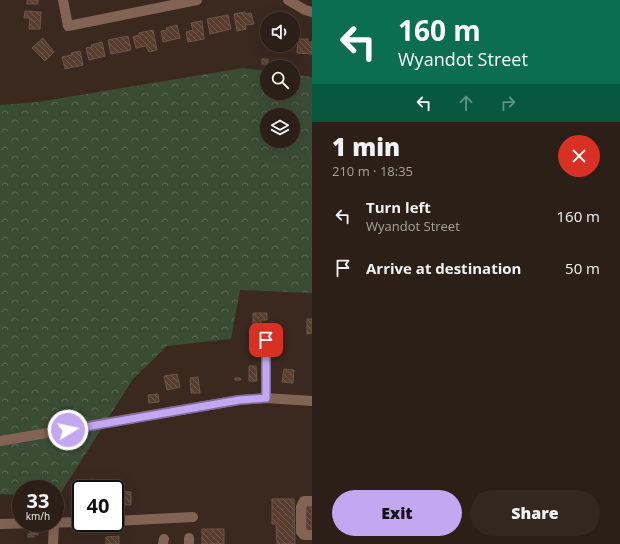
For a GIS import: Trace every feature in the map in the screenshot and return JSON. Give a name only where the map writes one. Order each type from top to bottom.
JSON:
[{"type":"street","points":[[63,0],[68,26],[197,0]]},
{"type":"street","points":[[288,0],[312,12]]},
{"type":"street","points":[[266,340],[266,398]]},
{"type":"street","points":[[0,441],[239,400],[266,398],[312,401]]},
{"type":"street","points":[[312,502],[304,502],[301,507],[301,532],[304,535],[312,535]]},
{"type":"street","points":[[124,521],[193,517]]},
{"type":"street","points":[[0,524],[12,524]]},
{"type":"street","points":[[53,544],[54,532]]},
{"type":"green space","points":[[243,68],[260,70],[260,100],[300,100],[300,75],[312,77],[312,293],[240,290],[231,339],[167,346],[133,379],[64,488],[64,480],[12,480],[12,495],[0,494],[0,105],[38,102]]},
{"type":"building","points":[[27,0],[38,0],[38,4],[27,4]]},
{"type":"building","points":[[25,11],[41,12],[40,29],[29,29],[30,18],[24,18]]},
{"type":"building","points":[[245,12],[245,14],[251,13],[254,24],[245,25],[246,29],[237,31],[234,14]]},
{"type":"building","points":[[228,15],[231,29],[210,34],[207,19]]},
{"type":"building","points":[[202,21],[204,39],[188,42],[186,32],[193,30],[191,23]]},
{"type":"building","points":[[177,25],[180,38],[163,42],[161,31]]},
{"type":"building","points":[[153,30],[157,50],[149,52],[146,46],[136,48],[133,37],[139,35],[139,33]]},
{"type":"building","points":[[128,36],[131,50],[111,54],[108,40]]},
{"type":"building","points":[[43,38],[54,52],[45,61],[32,48]]},
{"type":"building","points":[[300,39],[308,39],[308,42],[312,42],[312,54],[297,53],[300,52]]},
{"type":"building","points":[[102,42],[105,56],[89,60],[86,48]]},
{"type":"building","points":[[80,51],[83,65],[65,69],[62,57],[72,55],[71,53]]},
{"type":"building","points":[[253,313],[267,313],[267,320],[261,320],[261,326],[253,326]]},
{"type":"building","points":[[307,319],[312,319],[312,333],[307,334]]},
{"type":"building","points":[[249,366],[256,366],[257,381],[249,381]]},
{"type":"building","points":[[284,369],[294,370],[293,383],[282,382]]},
{"type":"building","points":[[177,374],[180,387],[167,390],[164,376]]},
{"type":"building","points":[[198,377],[200,393],[191,393],[190,378]]},
{"type":"building","points":[[235,378],[240,378],[241,380],[235,380]]},
{"type":"building","points":[[158,394],[159,402],[149,403],[148,395]]},
{"type":"building","points":[[124,491],[131,492],[131,505],[125,505],[124,511]]},
{"type":"building","points":[[272,499],[294,499],[295,544],[277,544],[276,524],[272,524]]},
{"type":"building","points":[[306,506],[312,506],[312,532],[306,532]]},
{"type":"building","points":[[202,529],[224,529],[224,544],[202,544]]},
{"type":"building","points":[[38,532],[38,535],[30,533]]},
{"type":"building","points":[[28,534],[34,534],[34,537],[28,537]]},
{"type":"building","points":[[119,536],[119,544],[106,544],[106,537]]},
{"type":"route","points":[[68,430],[239,400],[266,398],[266,340]]}]
